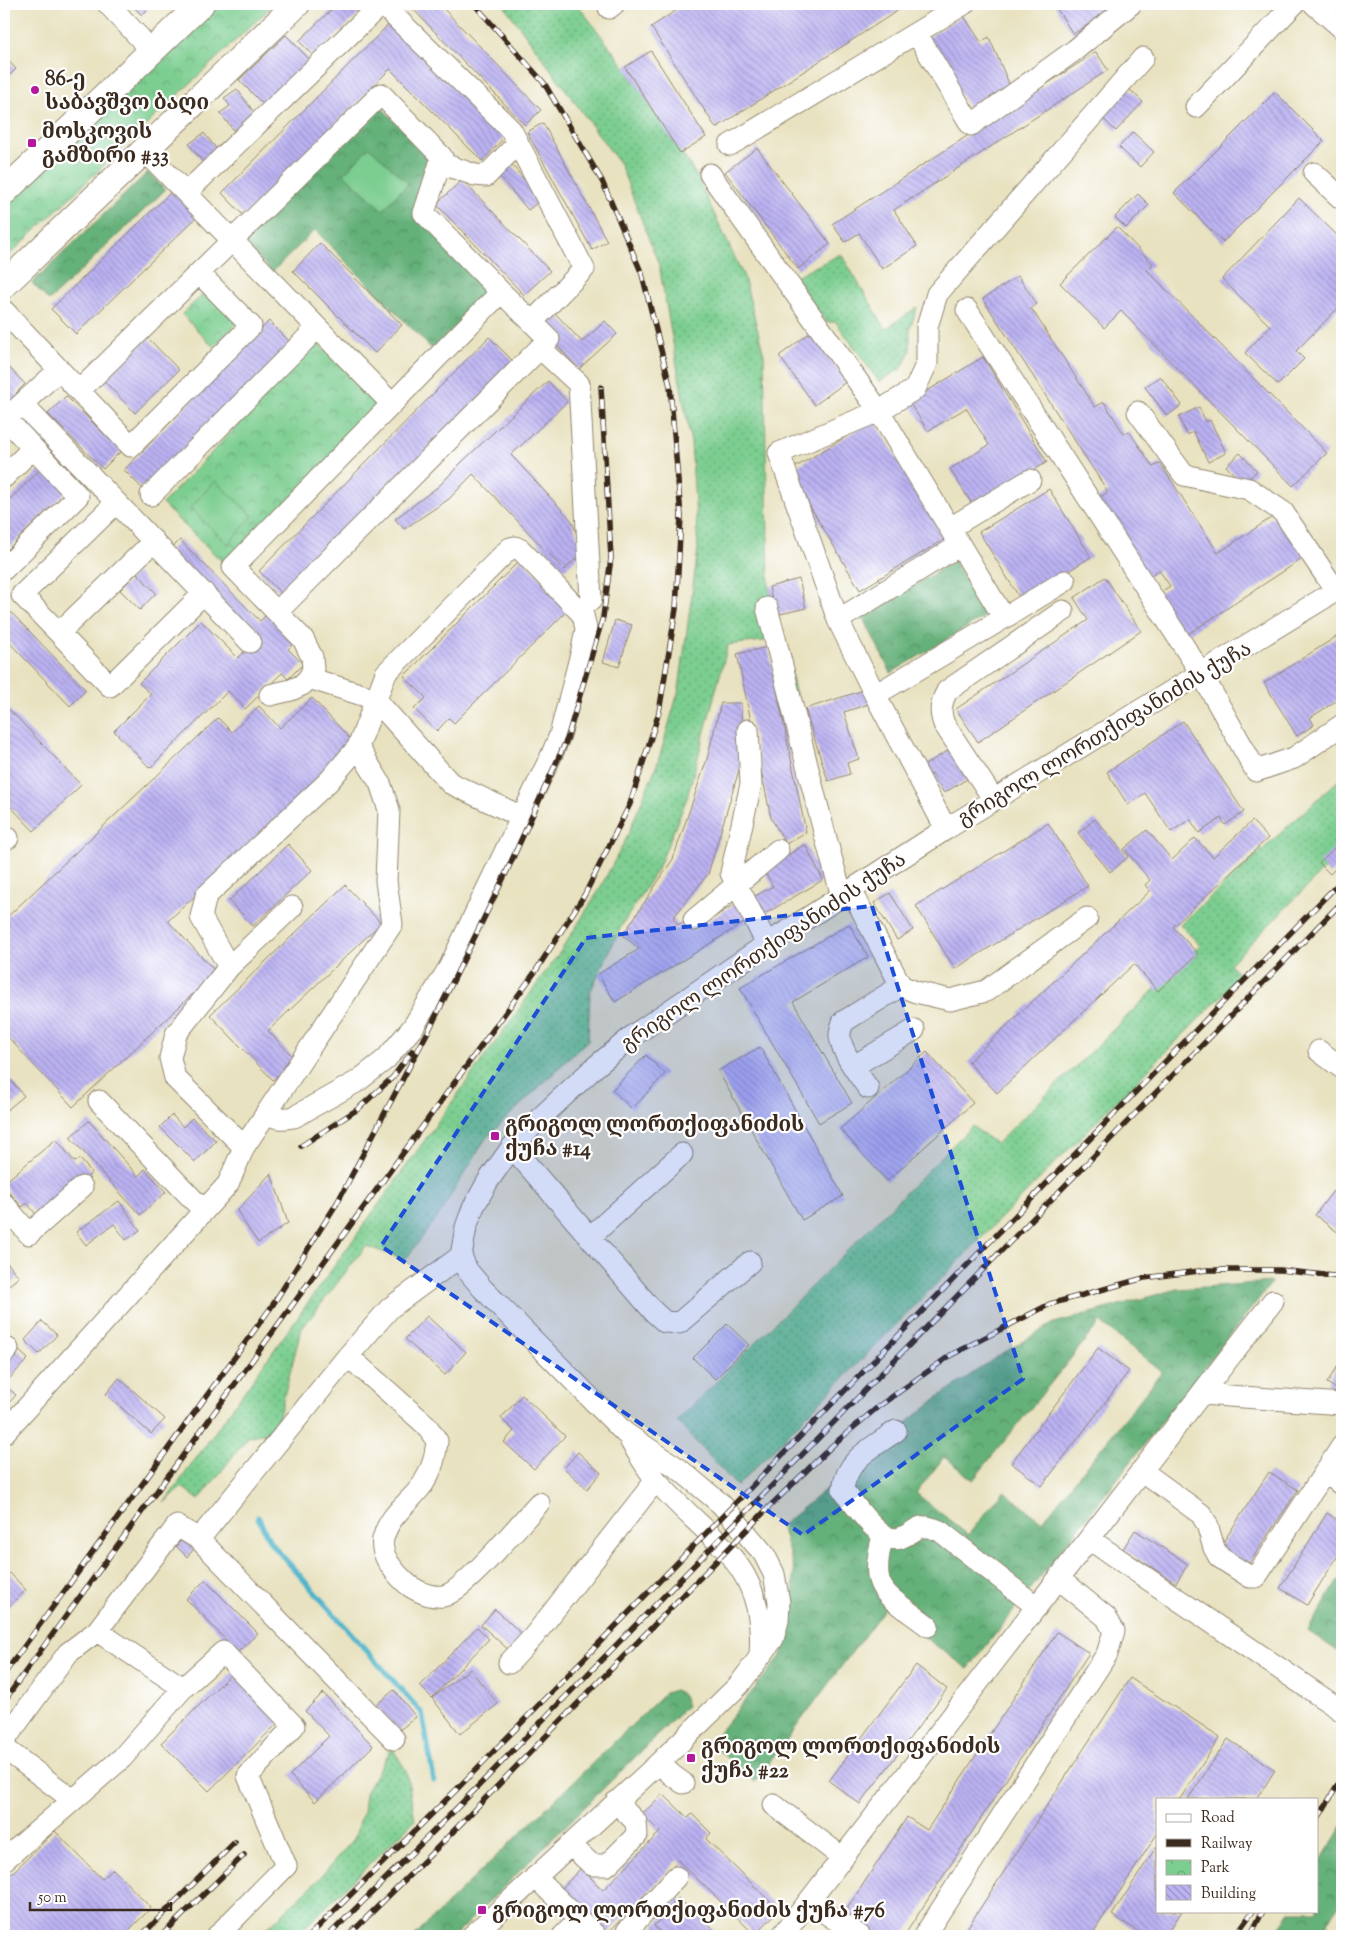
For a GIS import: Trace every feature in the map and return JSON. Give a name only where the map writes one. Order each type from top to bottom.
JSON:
[{"type":"main road","points":[[4,192],[201,4]]},
{"type":"main road","points":[[4,285],[297,4]]},
{"type":"street","points":[[108,4],[152,51]]},
{"type":"street","points":[[186,193],[381,4],[511,130],[584,269],[532,322]]},
{"type":"street","points":[[730,145],[964,4]]},
{"type":"street","points":[[916,34],[971,125],[1075,50],[1132,4]]},
{"type":"street","points":[[1196,107],[1294,4]]},
{"type":"street","points":[[1314,4],[1342,28]]},
{"type":"street","points":[[946,829],[875,695],[838,620],[779,453],[879,411],[915,389],[926,363],[927,327],[937,294],[1142,58]]},
{"type":"street","points":[[78,391],[381,94],[442,158],[424,213],[549,339],[277,612]]},
{"type":"street","points":[[440,163],[475,175],[486,176],[518,143]]},
{"type":"street","points":[[144,150],[392,404]]},
{"type":"street","points":[[1314,173],[1342,199]]},
{"type":"street","points":[[710,174],[879,411],[1004,618]]},
{"type":"street","points":[[4,312],[131,446],[251,326],[199,273]]},
{"type":"street","points":[[270,694],[291,690],[302,685],[309,678],[312,669],[312,657],[303,639],[233,567],[501,292]]},
{"type":"street","points":[[967,310],[1200,673],[1256,771],[1294,758],[1342,725]]},
{"type":"street","points":[[151,495],[317,328]]},
{"type":"street","points":[[540,348],[579,384],[591,600]]},
{"type":"street","points":[[4,568],[78,496],[5,420],[58,370]]},
{"type":"street","points":[[22,404],[250,642]]},
{"type":"street","points":[[1138,412],[1184,474],[1249,489],[1283,512],[1339,589]]},
{"type":"street","points":[[4,477],[33,448]]},
{"type":"street","points":[[838,620],[955,537],[1030,480]]},
{"type":"street","points":[[116,503],[22,595],[110,686],[204,593]]},
{"type":"street","points":[[59,633],[154,541]]},
{"type":"street","points":[[229,967],[201,917],[206,896],[328,782],[358,747],[386,673],[510,548],[515,547],[521,550],[583,615],[586,628],[560,735],[449,968],[413,1027],[386,1059],[358,1081],[294,1117],[282,1120],[266,1113]]},
{"type":"street","points":[[875,695],[1065,581]]},
{"type":"street","name":"გრიგოლ ლორთქიფანიძის ქუჩა","points":[[461,1256],[466,1227],[473,1208],[488,1181],[512,1147],[595,1067],[634,1035],[766,944],[946,829],[1339,589]]},
{"type":"street","points":[[767,608],[823,832],[846,893],[901,986],[916,992],[950,1000],[986,991],[1088,918]]},
{"type":"street","points":[[994,800],[944,724],[940,714],[941,702],[947,691],[1063,611]]},
{"type":"street","points":[[309,678],[375,699],[450,783],[522,817]]},
{"type":"street","points":[[748,730],[751,784],[731,873],[766,944]]},
{"type":"street","points":[[4,1432],[228,1184],[244,1147],[392,924],[386,880],[389,810],[380,783],[358,747]]},
{"type":"street","points":[[694,920],[778,850]]},
{"type":"street","points":[[244,1147],[175,1078],[170,1058],[176,1034],[229,967],[292,907]]},
{"type":"street","points":[[868,1088],[841,1042],[840,1033],[844,1022],[901,986]]},
{"type":"street","points":[[854,1066],[914,1030]]},
{"type":"street","points":[[1319,1051],[1342,1068]]},
{"type":"street","points":[[99,1101],[204,1211]]},
{"type":"street","points":[[512,1147],[654,1312],[665,1322],[679,1323],[750,1262]]},
{"type":"street","points":[[590,1238],[682,1154]]},
{"type":"street","points":[[4,1204],[29,1234],[82,1187]]},
{"type":"street","points":[[199,1539],[348,1356],[390,1308],[461,1256],[467,1270],[482,1288],[625,1433],[656,1480],[730,1554],[743,1572],[757,1602],[761,1624],[760,1658]]},
{"type":"street","points":[[782,1936],[1273,1301]]},
{"type":"street","points":[[348,1356],[426,1425],[437,1441],[433,1465],[422,1485],[387,1524],[382,1542],[388,1562],[404,1581],[422,1593],[444,1596],[463,1584],[539,1503]]},
{"type":"street","points":[[1200,1394],[1342,1404]]},
{"type":"street","points":[[896,1431],[865,1452],[849,1467],[844,1479],[843,1490],[883,1536],[893,1539],[901,1538],[916,1528],[927,1526],[940,1532],[1037,1607]]},
{"type":"street","points":[[472,1936],[659,1763],[739,1685],[773,1639],[778,1621],[780,1602],[774,1574],[764,1554],[721,1504],[680,1469],[625,1433]]},
{"type":"street","points":[[1142,1470],[1201,1514],[1207,1524],[1214,1548],[1220,1557],[1250,1577],[1256,1577],[1342,1446]]},
{"type":"street","points":[[1325,1472],[1342,1485]]},
{"type":"street","points":[[509,1663],[534,1636],[656,1480]]},
{"type":"street","points":[[4,1741],[68,1653],[97,1631],[178,1526],[199,1539],[394,1739]]},
{"type":"street","points":[[883,1536],[878,1556],[877,1576],[884,1592],[928,1626]]},
{"type":"street","points":[[1089,1539],[1342,1711]]},
{"type":"street","points":[[924,1936],[1107,1654],[1114,1631],[1106,1617],[1059,1579]]},
{"type":"street","points":[[97,1631],[183,1688]]},
{"type":"street","points":[[4,1860],[122,1758],[183,1688],[223,1652],[294,1726],[248,1776],[286,1866],[217,1936]]},
{"type":"street","points":[[4,1748],[72,1800]]},
{"type":"street","points":[[659,1763],[684,1783]]},
{"type":"street","points":[[571,1845],[592,1865],[606,1865],[637,1835],[636,1822],[616,1802]]},
{"type":"street","points":[[774,1805],[843,1858]]},
{"type":"street","points":[[535,1877],[596,1936]]},
{"type":"street","points":[[632,1936],[627,1931],[676,1877]]},
{"type":"street","points":[[809,1902],[860,1936]]},
{"type":"street","points":[[563,1936],[579,1920]]},
{"type":"highlighted area","points":[[872,906],[1023,1379],[803,1535],[381,1246],[586,938]]},
{"type":"green space","points":[[213,4],[274,4],[4,260],[4,206]]},
{"type":"green space","points":[[503,4],[577,4],[625,67],[695,173],[744,277],[764,355],[769,587],[821,794],[772,640],[728,645],[687,798],[659,866],[621,927],[590,992],[588,1040],[486,1138],[437,1218],[405,1260],[366,1246],[301,1330],[275,1431],[248,1437],[199,1500],[182,1487],[164,1503],[560,952],[598,892],[626,839],[658,762],[679,689],[698,549],[691,443],[659,265],[620,164]]},
{"type":"green space","points":[[381,107],[433,161],[418,216],[491,292],[432,349],[315,230],[272,272],[241,239]]},
{"type":"green space","points":[[369,147],[408,183],[383,210],[344,174]]},
{"type":"green space","points":[[148,172],[165,190],[49,301],[32,283]]},
{"type":"green space","points":[[841,254],[886,329],[917,307],[910,329],[910,351],[902,368],[879,382],[836,322],[826,322],[795,277]]},
{"type":"green space","points":[[210,288],[240,321],[213,347],[182,314]]},
{"type":"green space","points":[[317,343],[381,405],[226,565],[162,504]]},
{"type":"green space","points":[[215,481],[253,516],[228,544],[190,508]]},
{"type":"green space","points":[[954,561],[987,615],[891,673],[863,617]]},
{"type":"green space","points":[[1342,777],[1342,851],[1230,964],[1241,977],[737,1486],[677,1421],[972,1126],[996,1144],[1200,945],[1180,925]]},
{"type":"green space","points":[[1272,1282],[968,1669],[885,1608],[755,1782],[710,1743],[781,1656],[793,1612],[794,1570],[781,1526],[937,1398],[998,1356],[1054,1323],[1177,1289]],"holes":[[[1100,1322],[1162,1372],[1042,1522],[1004,1491],[968,1535],[916,1493],[944,1457],[973,1480]]]},
{"type":"green space","points":[[1339,1579],[1342,1581],[1342,1654],[1308,1631]]},
{"type":"green space","points":[[675,1690],[683,1695],[687,1706],[454,1936],[414,1936],[665,1693]]},
{"type":"green space","points":[[392,1748],[406,1770],[415,1820],[296,1936],[259,1936],[317,1881],[354,1839],[363,1812],[365,1793]]},
{"type":"green space","points":[[1342,1826],[1342,1900],[1327,1924],[1342,1934],[1342,1936],[1275,1936],[1289,1912],[1318,1912],[1318,1865]]},
{"type":"building","points":[[130,4],[153,4],[142,15]]},
{"type":"building","points":[[337,4],[369,4],[314,57],[299,41]]},
{"type":"building","points":[[408,4],[439,4],[541,110],[525,125]]},
{"type":"building","points":[[686,4],[908,4],[716,128],[651,27]]},
{"type":"building","points":[[1054,4],[1121,4],[1073,34]]},
{"type":"building","points":[[963,15],[981,42],[989,37],[1010,86],[972,112],[925,40]]},
{"type":"building","points":[[390,23],[505,137],[482,161],[390,69],[244,216],[222,193]]},
{"type":"building","points":[[286,35],[310,60],[264,105],[239,80]]},
{"type":"building","points":[[651,51],[706,137],[680,153],[625,67]]},
{"type":"building","points":[[1096,52],[1108,70],[894,210],[917,246],[882,269],[859,233],[845,242],[832,224]]},
{"type":"building","points":[[4,56],[16,69],[4,81]]},
{"type":"building","points":[[1127,87],[1143,102],[1116,131],[1100,116]]},
{"type":"building","points":[[237,89],[256,115],[234,131],[220,113],[230,106],[224,98]]},
{"type":"building","points":[[1275,92],[1324,141],[1223,242],[1174,193]]},
{"type":"building","points":[[543,123],[607,241],[592,250],[527,132]]},
{"type":"building","points":[[1133,132],[1154,152],[1140,167],[1119,147]]},
{"type":"building","points":[[204,133],[219,152],[204,164],[189,144]]},
{"type":"building","points":[[757,148],[830,244],[798,269],[725,172]]},
{"type":"building","points":[[508,160],[541,200],[528,210],[495,171]]},
{"type":"building","points":[[462,180],[550,271],[524,295],[436,204]]},
{"type":"building","points":[[173,190],[198,216],[76,334],[51,309]]},
{"type":"building","points":[[1138,194],[1149,205],[1126,228],[1115,217]]},
{"type":"building","points":[[1299,198],[1342,240],[1342,304],[1296,351],[1304,359],[1278,385],[1245,353],[1270,326],[1222,279]]},
{"type":"building","points":[[1117,227],[1153,264],[1147,270],[1327,453],[1293,486],[1121,311],[1104,328],[1060,283]]},
{"type":"building","points":[[320,243],[402,325],[375,353],[293,271]]},
{"type":"building","points":[[1018,276],[1037,304],[1031,308],[1095,407],[1104,402],[1124,434],[1129,431],[1153,467],[1160,463],[1218,553],[1277,514],[1305,557],[1176,642],[1149,600],[1170,586],[1159,570],[1143,580],[1092,502],[1108,492],[983,299]]},
{"type":"building","points":[[555,313],[582,342],[605,321],[617,334],[579,369],[540,327]]},
{"type":"building","points":[[269,321],[291,343],[146,492],[124,470]]},
{"type":"building","points":[[811,332],[847,381],[815,405],[779,356]]},
{"type":"building","points":[[489,337],[515,363],[285,597],[259,571]]},
{"type":"building","points":[[148,338],[179,370],[135,413],[104,381]]},
{"type":"building","points":[[983,357],[1047,462],[974,507],[950,469],[989,445],[966,408],[928,431],[909,402]]},
{"type":"building","points":[[4,362],[25,384],[16,393],[20,398],[4,414]]},
{"type":"building","points":[[1160,376],[1182,405],[1167,416],[1145,387]]},
{"type":"building","points":[[548,381],[567,402],[511,455],[572,521],[583,552],[564,570],[473,474],[449,499],[404,529],[395,519],[439,486]]},
{"type":"building","points":[[66,396],[121,451],[103,469],[48,414]]},
{"type":"building","points":[[1199,407],[1206,422],[1210,420],[1226,453],[1208,462],[1194,432],[1187,435],[1179,417]]},
{"type":"building","points":[[874,420],[945,539],[860,590],[789,471]]},
{"type":"building","points":[[1240,453],[1257,471],[1243,484],[1226,466]]},
{"type":"building","points":[[43,467],[67,491],[4,553],[4,505]]},
{"type":"building","points":[[1049,489],[1091,557],[1021,600],[979,532]]},
{"type":"building","points":[[180,540],[260,621],[269,612],[297,640],[288,649],[303,664],[288,679],[282,673],[245,709],[228,691],[150,768],[114,731],[151,694],[139,683],[201,621],[238,658],[255,642],[167,553]]},
{"type":"building","points":[[521,559],[570,608],[454,723],[449,718],[437,731],[414,709],[426,698],[404,676]]},
{"type":"building","points":[[137,573],[156,593],[140,610],[120,590]]},
{"type":"building","points":[[1105,577],[1141,631],[978,742],[956,709],[1088,620],[1074,598]]},
{"type":"building","points":[[799,579],[806,608],[776,615],[769,587]]},
{"type":"building","points":[[4,605],[86,690],[70,706],[4,637]]},
{"type":"building","points":[[615,620],[632,625],[619,667],[603,662]]},
{"type":"building","points":[[1342,633],[1342,697],[1310,718],[1314,725],[1297,736],[1264,683]]},
{"type":"building","points":[[768,647],[806,832],[786,844],[771,818],[737,654]]},
{"type":"building","points":[[867,689],[872,703],[844,712],[859,759],[847,763],[850,774],[828,781],[805,709]]},
{"type":"building","points":[[312,698],[356,745],[168,921],[216,972],[73,1107],[4,1033],[4,920],[218,718],[232,732],[259,706],[280,728]]},
{"type":"building","points":[[721,703],[741,703],[742,760],[708,874],[673,918],[678,925],[686,920],[692,931],[740,901],[750,919],[615,1002],[598,974],[639,949],[623,935],[673,859],[707,759]]},
{"type":"building","points":[[4,704],[81,785],[34,831],[5,801],[11,796],[4,788]]},
{"type":"building","points":[[1183,721],[1244,812],[1225,825],[1221,818],[1199,833],[1190,819],[1171,832],[1145,793],[1128,805],[1107,772]]},
{"type":"building","points":[[949,750],[967,779],[944,793],[932,774],[929,776],[923,766]]},
{"type":"building","points":[[1095,819],[1128,857],[1110,872],[1078,833]]},
{"type":"building","points":[[1252,821],[1268,838],[1173,927],[1198,954],[1158,991],[1134,964],[997,1093],[968,1062],[1150,891],[1145,885],[1150,880],[1124,849],[1147,830],[1172,860],[1195,838],[1213,857]]},
{"type":"building","points":[[1048,823],[1088,886],[955,969],[916,906]]},
{"type":"building","points":[[1342,840],[1342,862],[1330,874],[1319,863]]},
{"type":"building","points":[[288,844],[312,870],[253,926],[229,901]]},
{"type":"building","points":[[805,844],[823,880],[761,916],[750,899],[773,886],[764,871]]},
{"type":"building","points":[[345,885],[381,923],[268,1031],[295,1059],[273,1080],[210,1015]]},
{"type":"building","points":[[890,893],[913,930],[897,940],[874,903]]},
{"type":"building","points":[[849,924],[868,957],[793,1002],[852,1103],[819,1123],[740,988]]},
{"type":"building","points":[[760,1047],[843,1196],[802,1220],[718,1071]]},
{"type":"building","points":[[927,1052],[973,1103],[887,1181],[840,1129]]},
{"type":"building","points":[[646,1055],[665,1074],[632,1109],[612,1090]]},
{"type":"building","points":[[4,1072],[24,1096],[7,1110],[4,1106]]},
{"type":"building","points":[[172,1115],[183,1127],[192,1118],[216,1141],[195,1162],[160,1127]]},
{"type":"building","points":[[89,1121],[138,1176],[145,1169],[166,1192],[140,1215],[70,1137]]},
{"type":"building","points":[[56,1139],[75,1162],[80,1159],[92,1173],[39,1218],[27,1203],[22,1207],[4,1186],[4,1183]]},
{"type":"building","points":[[271,1173],[288,1223],[258,1243],[237,1211]]},
{"type":"building","points":[[1333,1191],[1342,1197],[1342,1230],[1340,1234],[1315,1215]]},
{"type":"building","points":[[119,1201],[140,1230],[126,1240],[114,1224],[86,1245],[76,1232]]},
{"type":"building","points":[[4,1259],[19,1277],[4,1289]]},
{"type":"building","points":[[427,1316],[466,1352],[445,1375],[405,1339]]},
{"type":"building","points":[[42,1321],[57,1335],[39,1354],[25,1340]]},
{"type":"building","points":[[727,1324],[749,1345],[715,1379],[693,1358]]},
{"type":"building","points":[[15,1347],[28,1359],[4,1384],[4,1360]]},
{"type":"building","points":[[1098,1348],[1129,1371],[1042,1486],[1011,1463]]},
{"type":"building","points":[[1342,1359],[1342,1393],[1327,1383]]},
{"type":"building","points":[[119,1378],[165,1419],[151,1434],[106,1394]]},
{"type":"building","points":[[4,1384],[16,1395],[4,1408]]},
{"type":"building","points":[[522,1395],[565,1436],[534,1469],[504,1442],[514,1431],[501,1418]]},
{"type":"building","points":[[578,1452],[601,1473],[587,1489],[564,1468]]},
{"type":"building","points":[[1269,1472],[1298,1490],[1248,1565],[1220,1547]]},
{"type":"building","points":[[1327,1513],[1342,1523],[1342,1549],[1307,1605],[1280,1588]]},
{"type":"building","points":[[1135,1530],[1188,1564],[1176,1583],[1123,1549]]},
{"type":"building","points":[[183,1538],[194,1549],[187,1557],[176,1546]]},
{"type":"building","points":[[10,1573],[26,1590],[4,1611],[4,1579]]},
{"type":"building","points":[[205,1580],[258,1633],[238,1652],[186,1599]]},
{"type":"building","points":[[495,1609],[525,1637],[511,1652],[481,1625]]},
{"type":"building","points":[[477,1627],[489,1639],[432,1698],[420,1686]]},
{"type":"building","points":[[1057,1632],[1089,1653],[904,1936],[875,1936],[843,1915],[907,1817],[927,1830]]},
{"type":"building","points":[[916,1665],[947,1689],[860,1804],[829,1781]]},
{"type":"building","points":[[470,1669],[498,1704],[460,1734],[432,1698]]},
{"type":"building","points":[[233,1672],[281,1720],[209,1791],[161,1743]]},
{"type":"building","points":[[1130,1678],[1220,1737],[1181,1798],[1156,1798],[1156,1836],[1091,1936],[962,1936]]},
{"type":"building","points":[[394,1690],[416,1717],[397,1732],[376,1705]]},
{"type":"building","points":[[323,1693],[373,1746],[315,1802],[290,1775],[329,1736],[305,1711]]},
{"type":"building","points":[[1228,1739],[1275,1770],[1258,1798],[1189,1798]]},
{"type":"building","points":[[663,1794],[688,1818],[692,1814],[711,1833],[706,1839],[779,1910],[755,1935],[678,1860],[607,1934],[561,1889],[581,1868],[603,1890],[660,1832],[642,1814]]},
{"type":"building","points":[[55,1831],[102,1879],[113,1869],[151,1908],[123,1936],[4,1936],[4,1881]]},
{"type":"building","points":[[1156,1848],[1156,1912],[1181,1912],[1166,1936],[1145,1936],[1112,1915]]},
{"type":"building","points":[[678,1898],[721,1936],[665,1936],[654,1926]]},
{"type":"waterway","points":[[258,1517],[270,1542],[422,1713],[434,1780]]},
{"type":"railway","points":[[4,1701],[535,972],[585,894],[630,804],[659,712],[676,609],[681,516],[670,386],[642,274],[602,181],[544,83],[474,4]]},
{"type":"railway","points":[[4,1674],[272,1306],[337,1203],[433,1022],[506,873],[567,739],[603,617],[611,558],[601,387]]},
{"type":"railway","points":[[309,1936],[456,1790],[1342,880]]},
{"type":"railway","points":[[328,1936],[452,1813],[1342,902]]},
{"type":"railway","points":[[301,1146],[358,1109],[393,1077],[412,1051]]},
{"type":"railway","points":[[348,1936],[438,1847],[770,1506],[835,1443],[879,1406],[951,1355],[1050,1304],[1144,1278],[1207,1270],[1280,1270],[1342,1277]]},
{"type":"railway","points":[[1318,1818],[1342,1778]]},
{"type":"railway","points":[[141,1936],[235,1842]]},
{"type":"railway","points":[[161,1936],[244,1855]]},
{"type":"railway","points":[[1235,1936],[1252,1912]]},
{"type":"railway","points":[[1250,1936],[1262,1912]]},
{"type":"place","name":"86-ე საბავშვო ბაღი","points":[[35,90]]},
{"type":"place","name":"მოსკოვის გამზირი #33","points":[[32,143]]},
{"type":"place","name":"გრიგოლ ლორთქიფანიძის ქუჩა #14","points":[[495,1136]]},
{"type":"place","name":"გრიგოლ ლორთქიფანიძის ქუჩა #22","points":[[691,1758]]},
{"type":"place","name":"გრიგოლ ლორთქიფანიძის ქუჩა #76","points":[[482,1910]]}]
